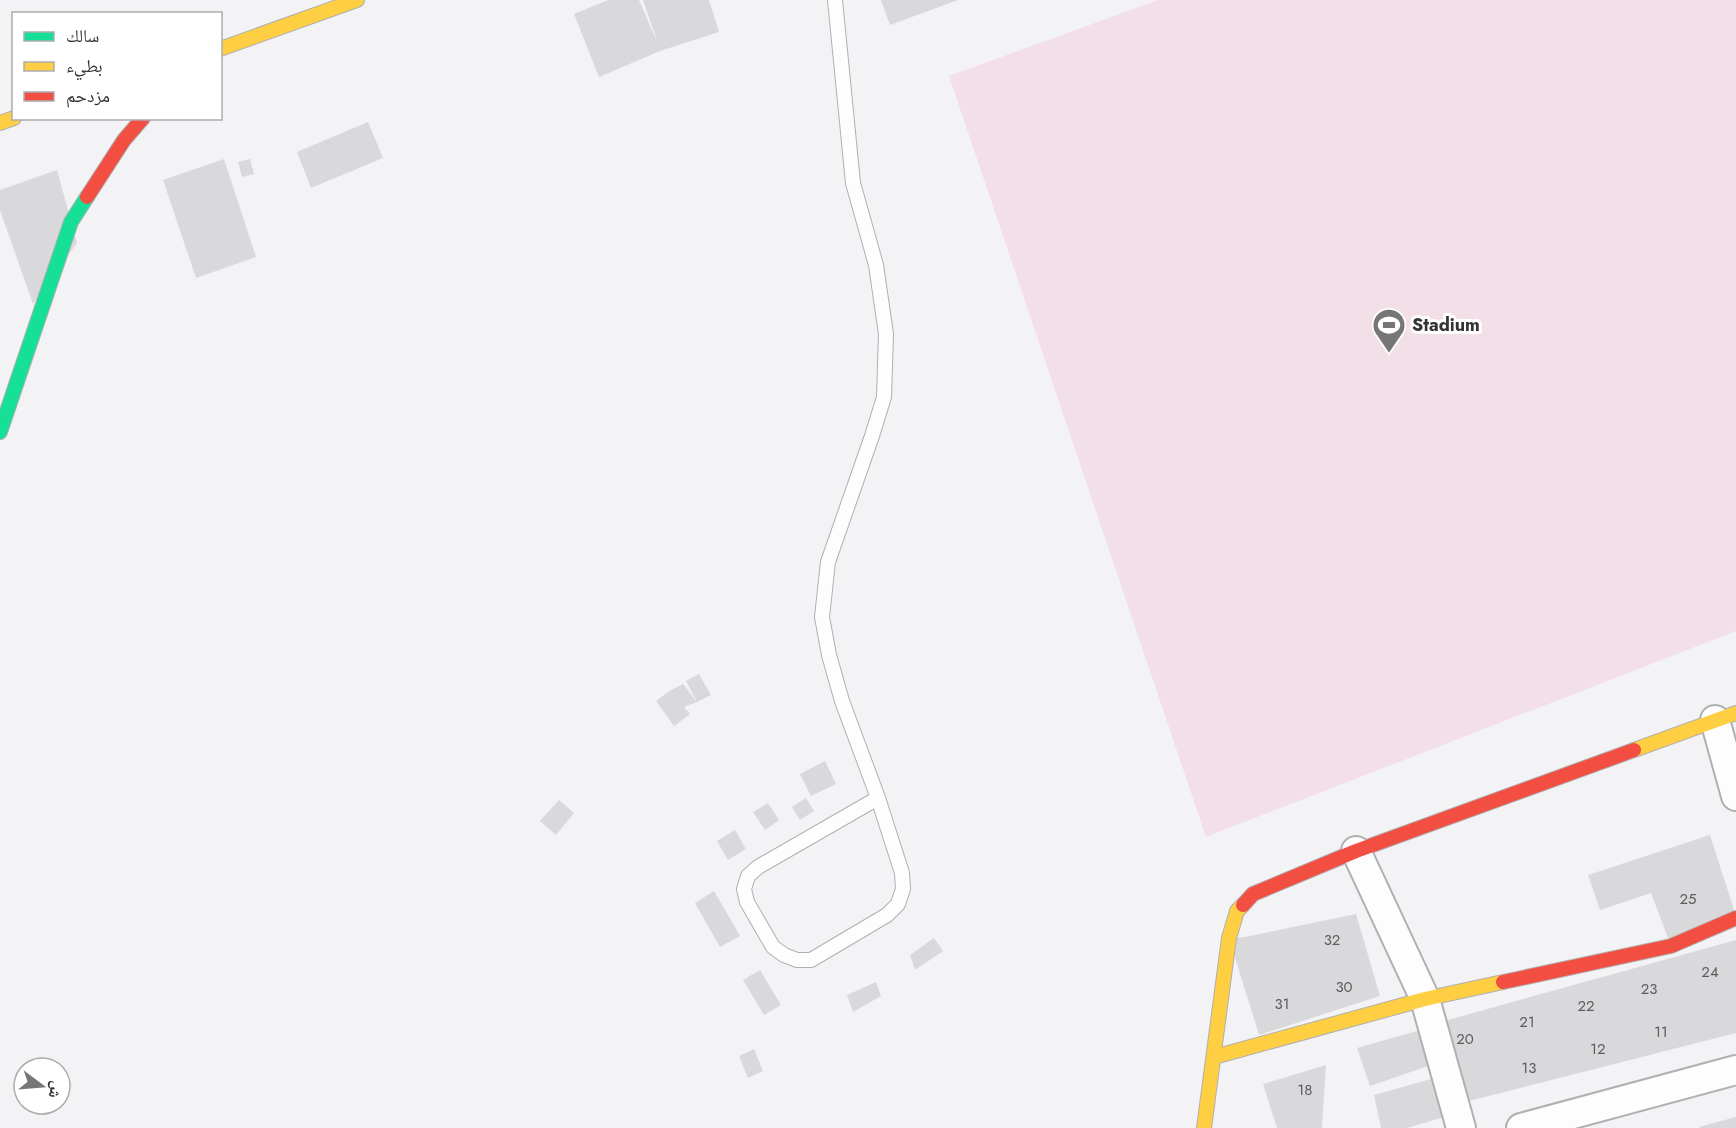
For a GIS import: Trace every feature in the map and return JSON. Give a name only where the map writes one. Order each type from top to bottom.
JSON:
[{"type":"street","points":[[222,48],[357,0]]},
{"type":"street","points":[[0,432],[71,222],[124,140],[141,120]]},
{"type":"street","points":[[1204,1128],[1229,938],[1238,911],[1254,894],[1356,851],[1726,716],[1736,796]]},
{"type":"street","points":[[1356,851],[1425,999],[1461,1128]]},
{"type":"street","points":[[1214,1057],[1425,999],[1671,946],[1736,918]]},
{"type":"street","points":[[1521,1128],[1736,1070]]},
{"type":"lane","points":[[835,0],[853,183],[876,265],[886,334],[884,397],[828,562],[822,617],[829,655],[842,701],[878,798],[902,873],[903,889],[898,904],[888,915],[811,960],[797,960],[784,955],[773,947],[747,902],[744,889],[748,876],[758,867],[878,798]]},
{"type":"shaded area","name":"Stadium","points":[[1158,0],[1736,0],[1736,631],[1206,837],[949,76]]},
{"type":"building","points":[[608,0],[639,0],[658,44],[643,0],[709,0],[719,32],[660,51],[599,77],[574,14]]},
{"type":"building","points":[[881,0],[958,0],[890,25]]},
{"type":"building","points":[[368,122],[383,158],[311,188],[297,152]]},
{"type":"building","points":[[224,159],[256,257],[196,278],[163,180]]},
{"type":"building","points":[[250,159],[254,174],[242,177],[238,162]]},
{"type":"building","points":[[57,170],[77,243],[33,304],[0,210],[0,190]]},
{"type":"building","points":[[699,674],[711,695],[697,702],[686,681]]},
{"type":"building","points":[[683,684],[697,702],[684,707],[690,714],[674,726],[656,701]]},
{"type":"building","points":[[825,761],[836,784],[811,796],[800,774]]},
{"type":"building","points":[[806,798],[814,811],[800,820],[792,807]]},
{"type":"building","points":[[559,800],[574,813],[556,835],[540,821]]},
{"type":"building","points":[[768,803],[779,820],[765,830],[753,812]]},
{"type":"building","points":[[735,830],[746,849],[728,860],[717,841]]},
{"type":"building","points":[[1710,835],[1736,916],[1671,946],[1651,893],[1600,910],[1588,875]]},
{"type":"building","points":[[714,891],[740,936],[720,947],[695,903]]},
{"type":"building","points":[[1356,914],[1380,996],[1259,1035],[1229,938],[1245,937]]},
{"type":"building","points":[[934,938],[943,951],[915,970],[910,955]]},
{"type":"building","points":[[1736,940],[1736,1033],[1465,1102],[1437,1023]]},
{"type":"building","points":[[760,970],[781,1005],[764,1015],[743,980]]},
{"type":"building","points":[[876,982],[881,996],[853,1012],[847,995]]},
{"type":"building","points":[[1424,1029],[1434,1064],[1370,1086],[1357,1048]]},
{"type":"building","points":[[754,1049],[763,1071],[748,1078],[739,1056]]},
{"type":"building","points":[[1326,1065],[1322,1128],[1277,1128],[1263,1084]]},
{"type":"building","points":[[1438,1077],[1451,1115],[1407,1128],[1381,1128],[1374,1095]]},
{"type":"building","points":[[1736,1117],[1736,1128],[1699,1128],[1699,1127]]},
{"type":"traffic: fast","points":[[0,432],[71,222],[87,197]]},
{"type":"traffic: slow","points":[[222,48],[357,0]]},
{"type":"traffic: slow","points":[[0,123],[12,119]]},
{"type":"traffic: slow","points":[[1634,750],[1736,713]]},
{"type":"traffic: slow","points":[[1204,1128],[1229,938],[1237,911],[1243,905]]},
{"type":"traffic: slow","points":[[1214,1057],[1425,999],[1503,982]]},
{"type":"traffic: jam","points":[[87,197],[124,140],[141,120]]},
{"type":"traffic: jam","points":[[1243,905],[1253,894],[1356,851],[1634,750]]},
{"type":"traffic: jam","points":[[1503,982],[1671,946],[1736,918]]},
{"type":"place","name":"Stadium","points":[[1389,354]]}]
